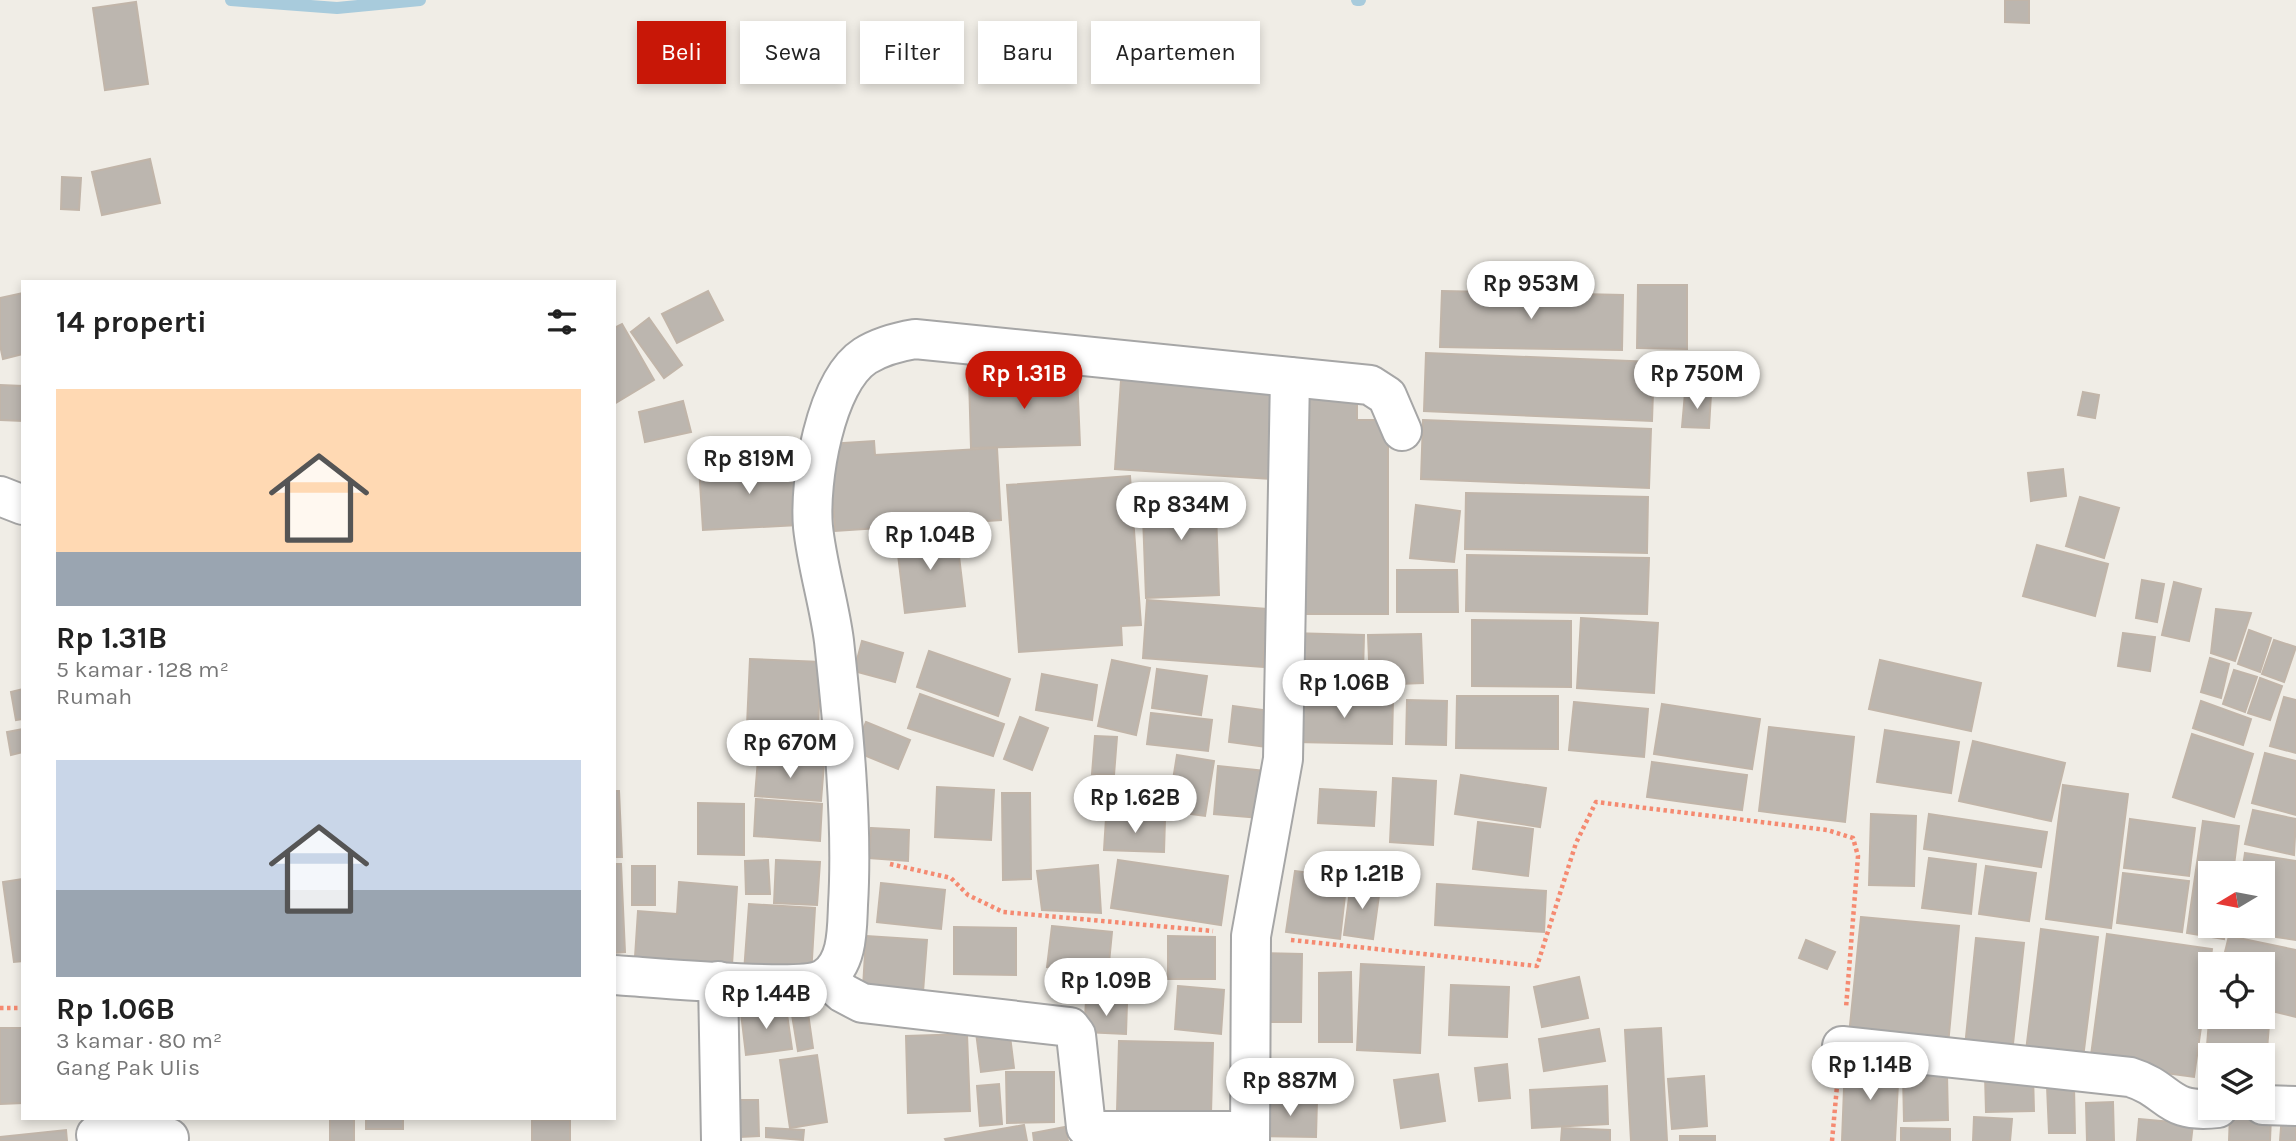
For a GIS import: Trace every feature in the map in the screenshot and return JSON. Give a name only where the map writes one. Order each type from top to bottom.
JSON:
[{"type":"street","points":[[616,975],[794,984],[826,978],[838,963],[845,946],[850,862],[834,643],[828,597],[813,531],[811,498],[815,461],[846,376],[863,357],[887,344],[915,339],[1370,385],[1387,396],[1402,431]]},
{"type":"street","points":[[826,978],[843,993],[862,1003],[1070,1027],[1076,1035],[1086,1127],[1091,1131],[1250,1136],[1251,936],[1283,759],[1290,377]]},
{"type":"street","points":[[0,496],[21,504]]},
{"type":"street","points":[[718,981],[721,1141]]},
{"type":"street","points":[[1842,1046],[2130,1077],[2151,1085],[2177,1105],[2198,1110]]},
{"type":"street","points":[[2275,1105],[2296,1106]]},
{"type":"street","points":[[96,1135],[169,1133]]},
{"type":"path","points":[[1596,802],[1827,830],[1853,838],[1857,856],[1832,1141]]},
{"type":"path","points":[[0,1008],[21,1008]]},
{"type":"building","points":[[2005,0],[2029,0],[2029,23],[2005,22]]},
{"type":"building","points":[[136,2],[148,84],[105,90],[93,8]]},
{"type":"building","points":[[150,159],[160,203],[102,215],[92,172]]},
{"type":"building","points":[[62,177],[81,178],[79,210],[61,209]]},
{"type":"building","points":[[1638,285],[1687,285],[1687,349],[1637,348]]},
{"type":"building","points":[[708,291],[723,320],[677,343],[662,314]]},
{"type":"building","points":[[1442,291],[1623,295],[1622,350],[1440,347]]},
{"type":"building","points":[[21,293],[21,354],[3,359],[0,345],[0,298]]},
{"type":"building","points":[[649,318],[682,365],[664,378],[631,332]]},
{"type":"building","points":[[622,324],[654,380],[616,403],[616,327]]},
{"type":"building","points":[[1426,353],[1654,362],[1652,421],[1424,411]]},
{"type":"building","points":[[1077,374],[1080,445],[971,448],[969,377]]},
{"type":"building","points":[[1121,380],[1278,389],[1272,479],[1115,469]]},
{"type":"building","points":[[0,385],[21,386],[21,421],[0,420]]},
{"type":"building","points":[[2083,392],[2099,395],[2095,418],[2078,415]]},
{"type":"building","points":[[1685,393],[1711,394],[1709,428],[1682,427]]},
{"type":"building","points":[[1299,396],[1357,397],[1357,420],[1388,420],[1388,614],[1298,614]]},
{"type":"building","points":[[683,401],[691,432],[645,442],[639,412]]},
{"type":"building","points":[[1423,420],[1651,429],[1649,488],[1421,479]]},
{"type":"building","points":[[874,441],[875,455],[997,448],[1001,520],[835,531],[829,444]]},
{"type":"building","points":[[794,461],[798,525],[703,530],[699,467]]},
{"type":"building","points":[[2063,469],[2066,496],[2031,501],[2028,473]]},
{"type":"building","points":[[1130,476],[1141,625],[1121,626],[1122,645],[1019,652],[1007,485]]},
{"type":"building","points":[[1215,485],[1219,595],[1146,598],[1142,488]]},
{"type":"building","points":[[1466,493],[1648,497],[1647,553],[1465,549]]},
{"type":"building","points":[[2080,497],[2119,508],[2104,558],[2066,546]]},
{"type":"building","points":[[1416,505],[1460,511],[1454,562],[1410,558]]},
{"type":"building","points":[[956,531],[965,606],[905,613],[896,538]]},
{"type":"building","points":[[2037,545],[2108,564],[2095,616],[2023,596]]},
{"type":"building","points":[[1467,555],[1649,558],[1647,614],[1466,611]]},
{"type":"building","points":[[1397,570],[1457,570],[1458,612],[1397,612]]},
{"type":"building","points":[[2142,580],[2164,584],[2157,622],[2136,618]]},
{"type":"building","points":[[2174,582],[2201,589],[2189,641],[2162,635]]},
{"type":"building","points":[[1147,600],[1267,609],[1263,667],[1143,658]]},
{"type":"building","points":[[2216,609],[2251,613],[2235,661],[2211,653]]},
{"type":"building","points":[[1581,618],[1658,623],[1654,693],[1577,688]]},
{"type":"building","points":[[1472,620],[1571,621],[1571,687],[1472,686]]},
{"type":"building","points":[[2249,630],[2271,638],[2260,672],[2238,664]]},
{"type":"building","points":[[1289,633],[1364,635],[1363,673],[1288,671]]},
{"type":"building","points":[[2123,633],[2155,637],[2150,671],[2118,666]]},
{"type":"building","points":[[1421,634],[1423,683],[1370,685],[1368,635]]},
{"type":"building","points":[[2274,640],[2296,647],[2284,682],[2262,674]]},
{"type":"building","points":[[862,641],[903,653],[895,682],[854,671]]},
{"type":"building","points":[[929,651],[1010,679],[998,716],[917,687]]},
{"type":"building","points":[[2210,658],[2229,664],[2221,698],[2201,692]]},
{"type":"building","points":[[750,659],[821,662],[818,728],[747,725]]},
{"type":"building","points":[[1112,660],[1150,668],[1136,735],[1098,726]]},
{"type":"building","points":[[1880,660],[1981,683],[1971,731],[1869,709]]},
{"type":"building","points":[[1157,669],[1207,676],[1201,715],[1152,708]]},
{"type":"building","points":[[2234,670],[2257,677],[2245,712],[2223,704]]},
{"type":"building","points":[[1042,674],[1097,685],[1092,720],[1036,710]]},
{"type":"building","points":[[2260,678],[2282,686],[2270,720],[2248,713]]},
{"type":"building","points":[[21,690],[21,719],[16,720],[11,692]]},
{"type":"building","points":[[920,694],[1004,724],[993,756],[908,728]]},
{"type":"building","points":[[1297,696],[1393,698],[1392,744],[1296,742]]},
{"type":"building","points":[[1457,696],[1558,696],[1558,749],[1456,748]]},
{"type":"building","points":[[2284,697],[2296,700],[2296,753],[2270,746]]},
{"type":"building","points":[[1407,700],[1447,701],[1446,745],[1406,744]]},
{"type":"building","points":[[2201,701],[2251,719],[2243,745],[2193,728]]},
{"type":"building","points":[[1574,702],[1648,709],[1644,757],[1569,750]]},
{"type":"building","points":[[1662,704],[1760,719],[1752,769],[1654,754]]},
{"type":"building","points":[[1233,706],[1278,712],[1274,748],[1229,742]]},
{"type":"building","points":[[1151,713],[1212,720],[1208,751],[1147,744]]},
{"type":"building","points":[[1020,717],[1048,728],[1032,770],[1004,759]]},
{"type":"building","points":[[866,722],[910,740],[898,769],[854,751]]},
{"type":"building","points":[[1769,727],[1854,737],[1845,822],[1759,811]]},
{"type":"building","points":[[21,729],[21,752],[11,755],[7,732]]},
{"type":"building","points":[[753,729],[819,736],[817,761],[751,755]]},
{"type":"building","points":[[1885,730],[1959,742],[1951,793],[1877,782]]},
{"type":"building","points":[[2192,734],[2253,754],[2234,817],[2173,797]]},
{"type":"building","points":[[1095,736],[1117,737],[1114,775],[1092,774]]},
{"type":"building","points":[[1973,741],[2065,763],[2051,821],[1959,801]]},
{"type":"building","points":[[2265,753],[2296,761],[2296,815],[2252,803]]},
{"type":"building","points":[[1177,755],[1214,761],[1205,816],[1168,811]]},
{"type":"building","points":[[758,759],[824,764],[821,801],[755,796]]},
{"type":"building","points":[[1652,762],[1747,775],[1742,810],[1647,797]]},
{"type":"building","points":[[1218,766],[1265,771],[1260,818],[1214,814]]},
{"type":"building","points":[[1461,775],[1546,788],[1540,827],[1455,814]]},
{"type":"building","points":[[1393,778],[1436,781],[1433,845],[1390,842]]},
{"type":"building","points":[[2063,785],[2128,794],[2111,928],[2046,919]]},
{"type":"building","points":[[937,787],[994,790],[991,840],[935,837]]},
{"type":"building","points":[[1320,789],[1376,792],[1374,826],[1318,823]]},
{"type":"building","points":[[616,791],[619,791],[622,857],[616,857]]},
{"type":"building","points":[[1002,793],[1030,793],[1031,879],[1003,880]]},
{"type":"building","points":[[756,799],[822,804],[820,841],[754,836]]},
{"type":"building","points":[[698,803],[744,804],[744,855],[698,854]]},
{"type":"building","points":[[2253,810],[2296,819],[2294,855],[2245,844]]},
{"type":"building","points":[[1871,814],[1916,816],[1914,886],[1869,885]]},
{"type":"building","points":[[1929,814],[2047,832],[2041,867],[1924,849]]},
{"type":"building","points":[[1106,818],[1165,819],[1164,852],[1104,850]]},
{"type":"building","points":[[2130,819],[2195,828],[2189,876],[2124,868]]},
{"type":"building","points":[[2203,821],[2239,826],[2235,861],[2198,861],[2198,935],[2187,933]]},
{"type":"building","points":[[1478,822],[1533,829],[1528,876],[1473,869]]},
{"type":"building","points":[[871,828],[909,830],[908,861],[869,858]]},
{"type":"building","points":[[2245,853],[2296,861],[2296,940],[2275,937],[2275,861],[2244,861]]},
{"type":"building","points":[[1929,858],[1976,864],[1971,914],[1922,908]]},
{"type":"building","points":[[768,860],[770,894],[746,894],[745,861]]},
{"type":"building","points":[[776,860],[820,862],[817,905],[774,903]]},
{"type":"building","points":[[1118,860],[1228,876],[1221,925],[1111,908]]},
{"type":"building","points":[[616,864],[621,864],[625,952],[616,953]]},
{"type":"building","points":[[1098,865],[1101,913],[1042,910],[1037,871]]},
{"type":"building","points":[[632,866],[655,866],[655,905],[632,905]]},
{"type":"building","points":[[1986,866],[2036,873],[2029,921],[1979,914]]},
{"type":"building","points":[[1295,871],[1347,878],[1340,939],[1286,932]]},
{"type":"building","points":[[2123,873],[2189,881],[2182,932],[2117,923]]},
{"type":"building","points":[[21,879],[21,961],[14,962],[3,882]]},
{"type":"building","points":[[679,882],[737,887],[732,965],[635,957],[638,911],[677,914]]},
{"type":"building","points":[[881,883],[945,890],[941,929],[877,922]]},
{"type":"building","points":[[1351,883],[1380,888],[1373,939],[1344,935]]},
{"type":"building","points":[[1437,884],[1546,891],[1544,932],[1435,925]]},
{"type":"building","points":[[749,904],[815,908],[811,976],[744,972]]},
{"type":"building","points":[[1861,917],[1959,926],[1948,1045],[1849,1035]]},
{"type":"building","points":[[1052,926],[1112,932],[1108,973],[1047,967]]},
{"type":"building","points":[[954,927],[1016,928],[1016,975],[954,974]]},
{"type":"building","points":[[2041,929],[2098,937],[2083,1058],[2026,1051]]},
{"type":"building","points":[[2107,934],[2212,949],[2212,952],[2198,952],[2198,1029],[2201,1029],[2194,1077],[2090,1063]]},
{"type":"building","points":[[866,936],[927,940],[923,992],[863,988]]},
{"type":"building","points":[[1168,936],[1215,937],[1215,979],[1168,979]]},
{"type":"building","points":[[1976,938],[2024,943],[2012,1053],[1965,1047]]},
{"type":"building","points":[[2228,938],[2296,950],[2296,1017],[2275,1012],[2275,952],[2225,952]]},
{"type":"building","points":[[1806,940],[1835,952],[1827,969],[1799,958]]},
{"type":"building","points":[[1264,953],[1302,954],[1301,1022],[1264,1022]]},
{"type":"building","points":[[1361,964],[1424,967],[1420,1053],[1357,1050]]},
{"type":"building","points":[[1351,972],[1352,1042],[1319,1042],[1319,973]]},
{"type":"building","points":[[1579,977],[1588,1018],[1542,1027],[1534,987]]},
{"type":"building","points":[[1451,985],[1509,987],[1507,1037],[1449,1035]]},
{"type":"building","points":[[1178,986],[1224,990],[1221,1034],[1175,1029]]},
{"type":"building","points":[[1086,1001],[1127,1003],[1126,1034],[1084,1032]]},
{"type":"building","points":[[786,1007],[792,1049],[746,1055],[741,1013]]},
{"type":"building","points":[[808,1013],[813,1048],[798,1051],[792,1015]]},
{"type":"building","points":[[0,1028],[21,1028],[21,1103],[0,1104]]},
{"type":"building","points":[[1009,1028],[1014,1068],[981,1072],[976,1032]]},
{"type":"building","points":[[1661,1028],[1667,1141],[1631,1141],[1625,1030]]},
{"type":"building","points":[[1599,1029],[1605,1061],[1544,1071],[1539,1039]]},
{"type":"building","points":[[2208,1029],[2269,1029],[2268,1043],[2207,1043]]},
{"type":"building","points":[[967,1034],[970,1111],[908,1113],[906,1036]]},
{"type":"building","points":[[1119,1041],[1213,1043],[1211,1113],[1117,1111]]},
{"type":"building","points":[[817,1055],[827,1122],[790,1128],[780,1060]]},
{"type":"building","points":[[1845,1062],[1899,1064],[1895,1141],[1842,1141]]},
{"type":"building","points":[[1507,1064],[1510,1098],[1479,1101],[1475,1068]]},
{"type":"building","points":[[1006,1072],[1054,1072],[1054,1122],[1007,1123]]},
{"type":"building","points":[[1438,1074],[1445,1121],[1401,1128],[1394,1080]]},
{"type":"building","points":[[1903,1074],[1947,1074],[1948,1120],[1904,1121]]},
{"type":"building","points":[[2033,1074],[2034,1111],[1986,1112],[1985,1075]]},
{"type":"building","points":[[1704,1076],[1707,1126],[1672,1129],[1668,1079]]},
{"type":"building","points":[[999,1084],[1002,1124],[980,1126],[977,1086]]},
{"type":"building","points":[[1607,1086],[1608,1124],[1532,1128],[1530,1090]]},
{"type":"building","points":[[2047,1086],[2074,1086],[2075,1133],[2049,1133]]},
{"type":"building","points":[[1264,1099],[1317,1100],[1316,1137],[1262,1136]]},
{"type":"building","points":[[739,1100],[758,1100],[759,1136],[740,1137]]},
{"type":"building","points":[[2113,1102],[2114,1141],[2087,1141],[2086,1103]]},
{"type":"building","points":[[2282,1114],[2296,1115],[2296,1141],[2280,1141]]},
{"type":"building","points":[[1974,1117],[2012,1119],[2010,1141],[1973,1141]]},
{"type":"building","points":[[2139,1119],[2193,1124],[2191,1141],[2137,1141]]},
{"type":"building","points":[[330,1120],[354,1120],[354,1141],[330,1141]]},
{"type":"building","points":[[366,1120],[403,1120],[403,1129],[366,1129]]},
{"type":"building","points":[[532,1120],[570,1120],[570,1141],[532,1141]]},
{"type":"building","points":[[2230,1120],[2271,1120],[2270,1141],[2229,1141]]},
{"type":"building","points":[[1024,1125],[1027,1141],[945,1139]]},
{"type":"building","points":[[1065,1127],[1068,1141],[1034,1141],[1033,1133]]},
{"type":"building","points":[[766,1128],[804,1130],[803,1140],[766,1137]]},
{"type":"building","points":[[1562,1128],[1610,1130],[1610,1141],[1561,1141]]},
{"type":"building","points":[[1901,1128],[1950,1129],[1950,1141],[1901,1141]]},
{"type":"building","points":[[66,1130],[67,1141],[0,1141],[0,1137]]},
{"type":"building","points":[[1680,1136],[1715,1136],[1715,1141],[1680,1141]]},
{"type":"waterway","points":[[231,0],[337,8],[420,0]]}]
